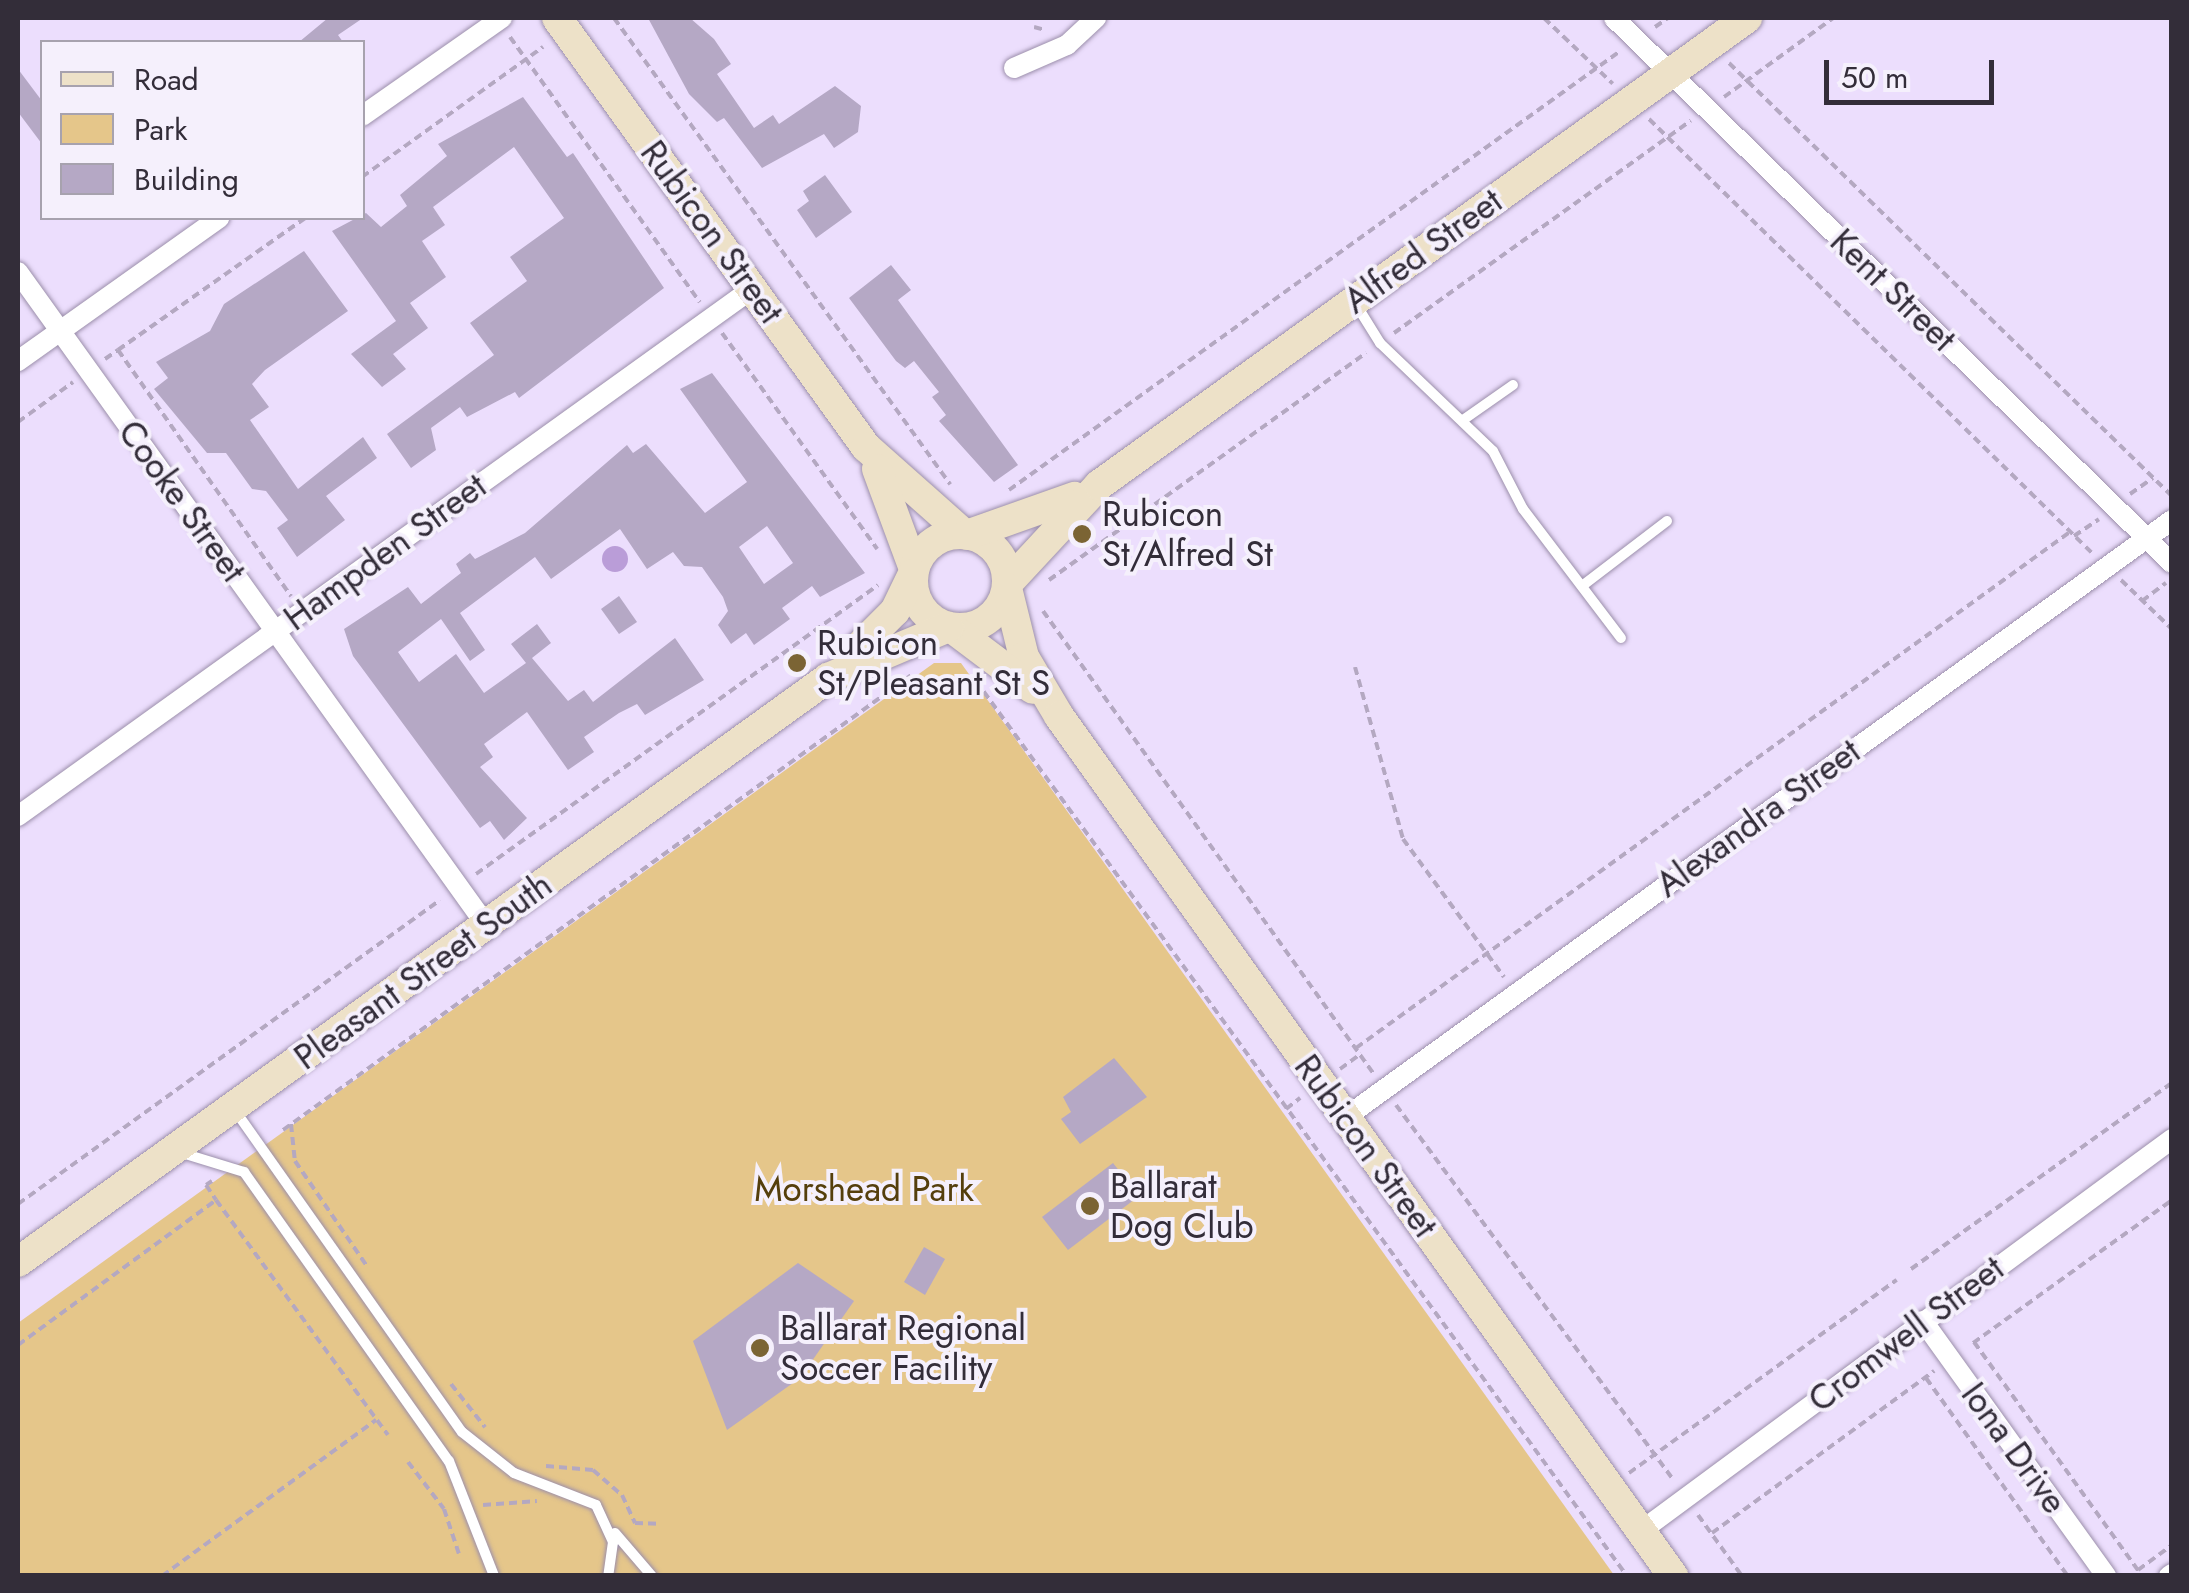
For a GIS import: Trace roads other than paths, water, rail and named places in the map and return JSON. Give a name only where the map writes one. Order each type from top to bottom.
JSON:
[{"type":"street","points":[[1014,68],[1067,45],[1096,18]]},
{"type":"street","name":"Kent Street","points":[[1614,18],[2172,564]]},
{"type":"street","name":"Alfred Street","points":[[966,534],[1016,524],[1099,484],[1747,18]]},
{"type":"street","points":[[365,114],[504,26]]},
{"type":"street","name":"Rubicon Street","points":[[552,31],[752,289],[866,447],[966,534]]},
{"type":"street","points":[[18,361],[217,220]]},
{"type":"street","name":"Cooke Street","points":[[18,272],[486,925]]},
{"type":"street","name":"Hampden Street","points":[[18,816],[752,289]]},
{"type":"street","name":"Rubicon Street","points":[[866,447],[914,571]]},
{"type":"street","name":"Alfred Street","points":[[1007,586],[1099,484]]},
{"type":"street","name":"Alexandra Street","points":[[1346,1117],[2172,520]]},
{"type":"street","points":[[966,534],[995,550],[1007,586],[988,619],[951,628],[921,608],[914,571],[933,542],[966,534]]},
{"type":"street","name":"Pleasant Street South","points":[[18,1262],[828,678],[888,620],[914,571]]},
{"type":"street","name":"Rubicon Street","points":[[1007,586],[1024,656],[1060,716],[1673,1576]]},
{"type":"street","name":"Rubicon Street","points":[[951,628],[1060,716]]},
{"type":"street","name":"Pleasant Street South","points":[[828,678],[951,628]]},
{"type":"street","name":"Cromwell Street","points":[[1641,1531],[2172,1138]]},
{"type":"street","name":"Iona Drive","points":[[1923,1321],[2106,1576]]},
{"type":"lane","points":[[1354,301],[1380,343],[1463,420],[1621,638]]},
{"type":"lane","points":[[1463,420],[1513,386]]},
{"type":"lane","points":[[1582,586],[1666,521]]},
{"type":"lane","points":[[234,1108],[447,1410],[496,1462],[585,1496],[652,1576]]},
{"type":"lane","points":[[175,1152],[244,1172],[426,1426],[472,1510],[494,1576]]},
{"type":"lane","points":[[426,1426],[447,1410]]},
{"type":"lane","points":[[606,1520],[608,1576]]},
{"type":"place","name":"Rubicon St/Alfred St","points":[[1082,534]]},
{"type":"place","name":"Rubicon St/Pleasant St S","points":[[797,663]]},
{"type":"place","name":"Ballarat Dog Club","points":[[1090,1206]]},
{"type":"place","name":"Ballarat Regional Soccer Facility","points":[[760,1348]]},
{"type":"park label","name":"Morshead Park","points":[[864,1189]]}]
